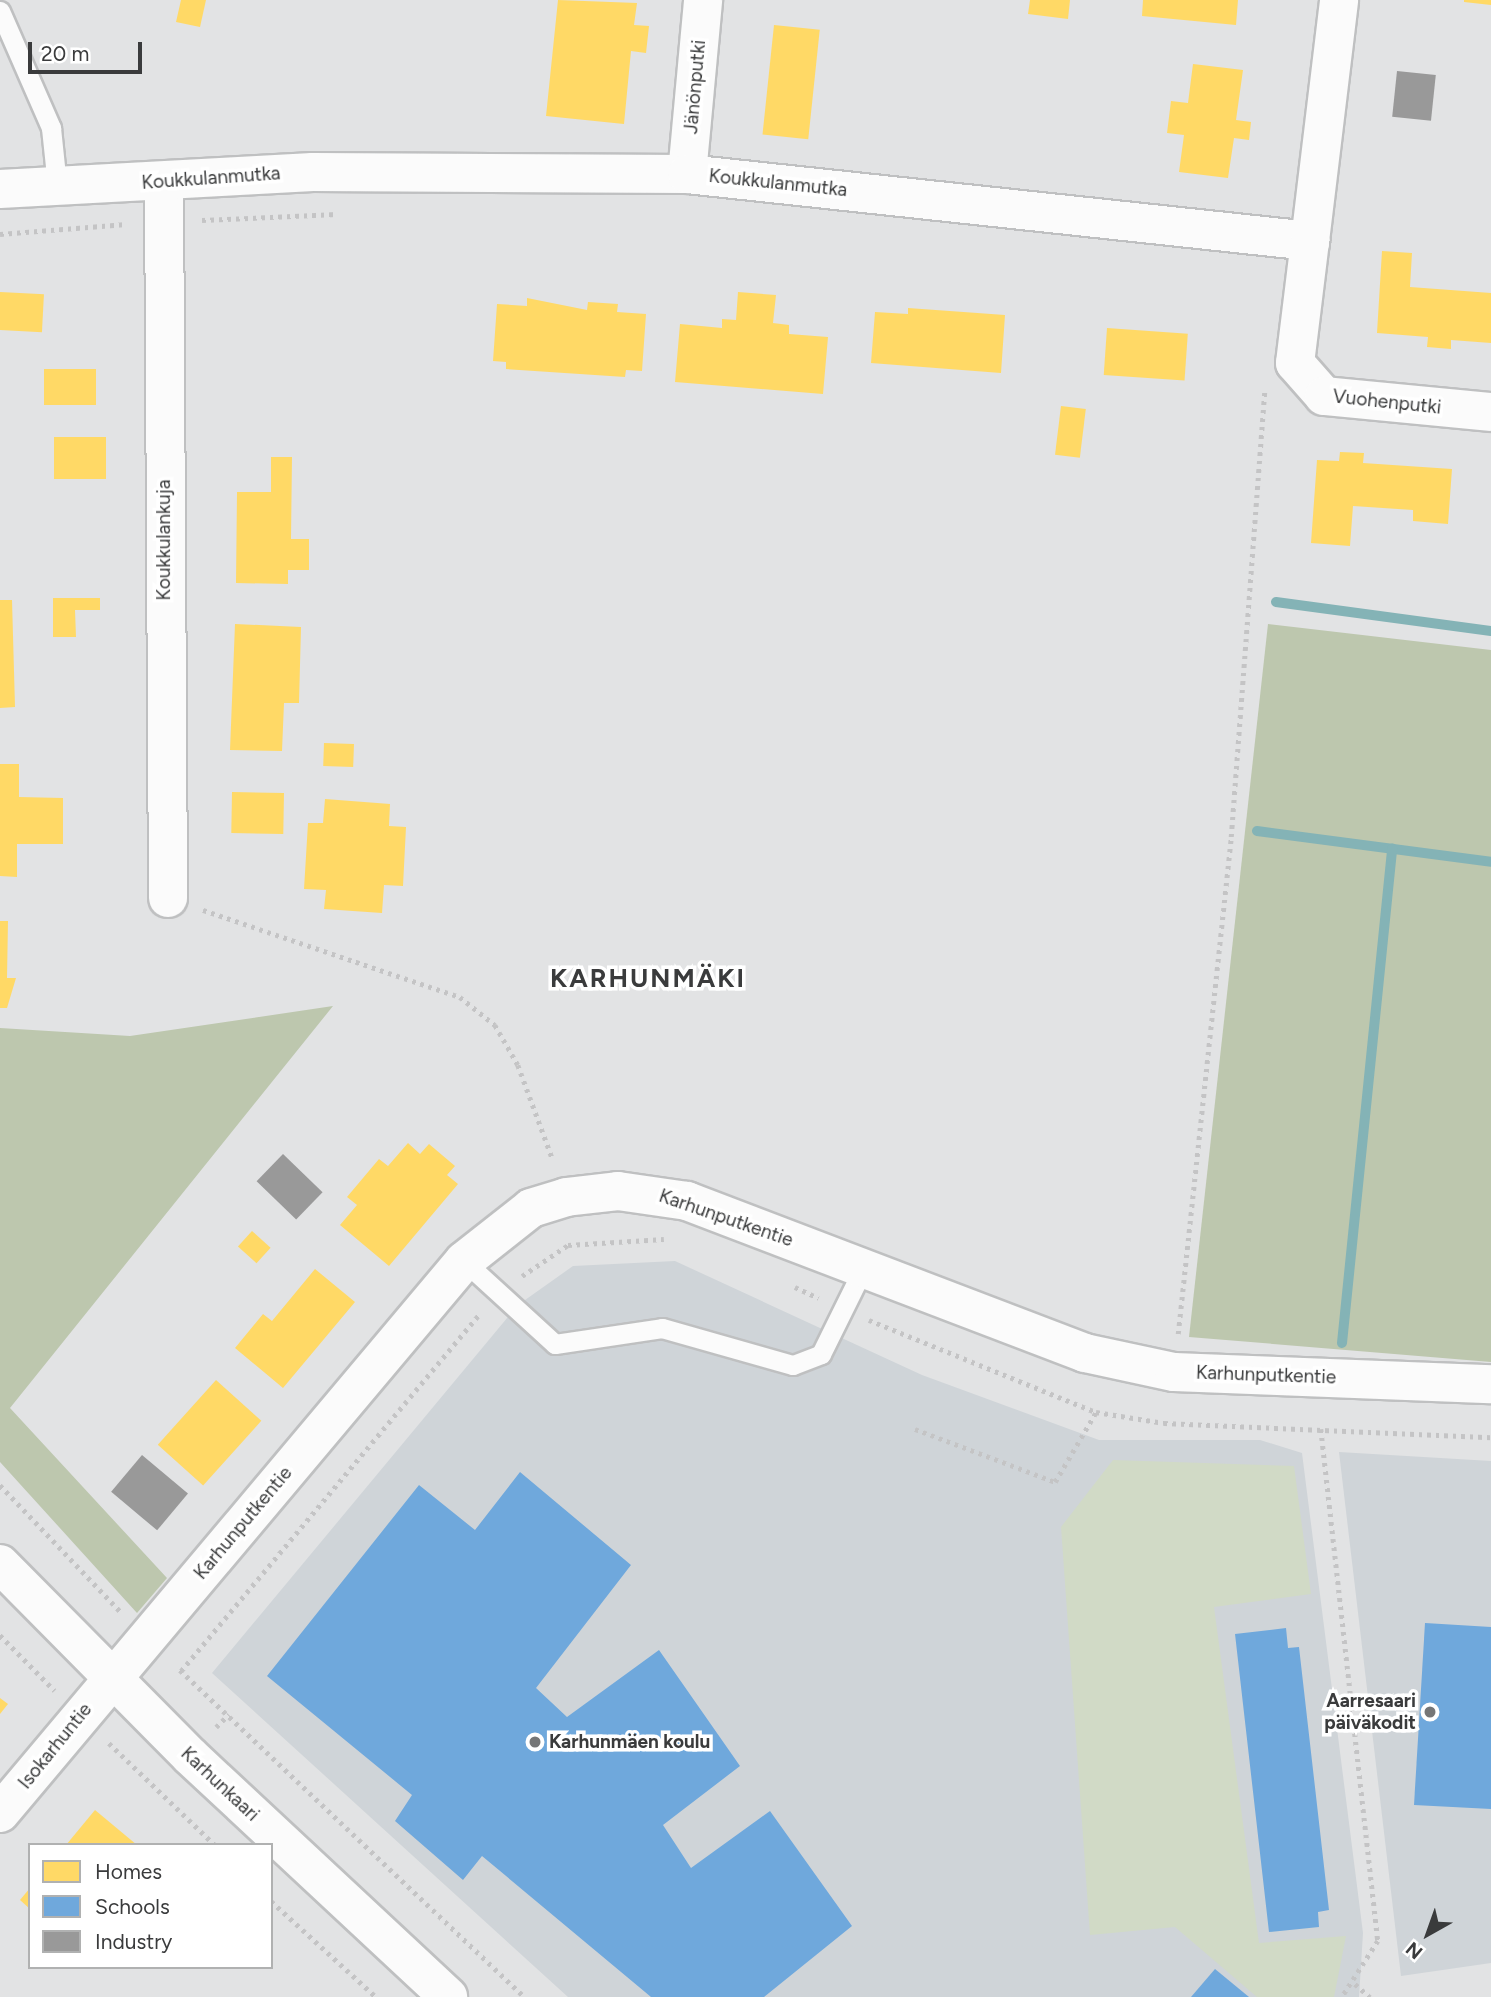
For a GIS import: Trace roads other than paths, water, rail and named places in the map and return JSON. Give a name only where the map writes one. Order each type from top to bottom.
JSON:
[{"type":"street","name":"Jänönputki","points":[[687,174],[702,0]]},
{"type":"street","points":[[1310,241],[1339,0]]},
{"type":"street","name":"Koukkulanmutka","points":[[0,189],[164,183],[313,172],[687,174],[1310,241]]},
{"type":"street","name":"Koukkulankuja","points":[[164,183],[168,898]]},
{"type":"street","name":"Vuohenputki","points":[[1310,241],[1295,363],[1324,396],[1491,412]]},
{"type":"street","name":"Karhunputkentie","points":[[111,1679],[464,1261],[531,1208],[566,1197],[655,1193],[864,1267],[1085,1353],[1174,1372],[1491,1384]]},
{"type":"street","name":"Karhunkaari","points":[[0,1564],[111,1679],[448,1997]]},
{"type":"street","name":"Isokarhuntie","points":[[0,1813],[111,1679]]},
{"type":"lane","points":[[0,10],[51,128],[57,186]]},
{"type":"lane","points":[[464,1261],[555,1344],[662,1328],[793,1365],[821,1354],[864,1267]]},
{"type":"waterway","points":[[1276,602],[1491,631]]},
{"type":"waterway","points":[[1257,831],[1491,862]]},
{"type":"waterway","points":[[1342,1343],[1392,849]]},
{"type":"place","name":"Aarresaari päiväkodit","points":[[1430,1712]]},
{"type":"place","name":"Karhunmäen koulu","points":[[535,1742]]},
{"type":"district","name":"KARHUNMÄKI","points":[[648,979]]}]
